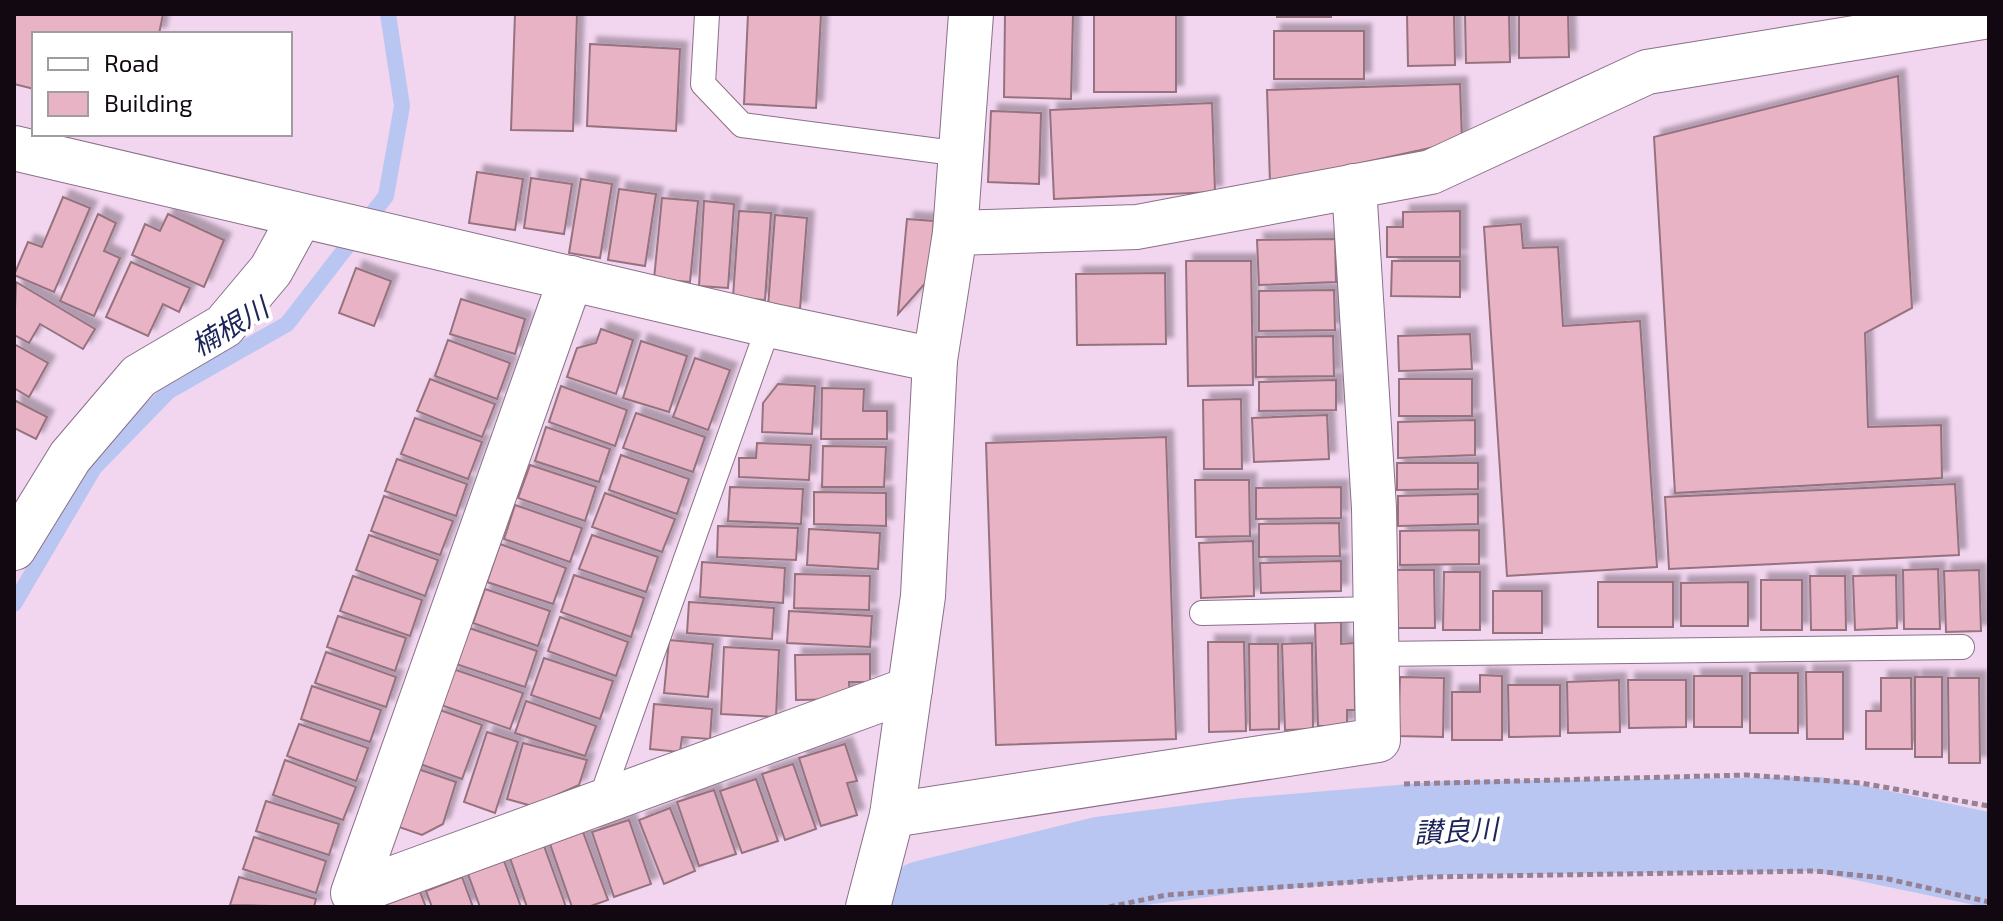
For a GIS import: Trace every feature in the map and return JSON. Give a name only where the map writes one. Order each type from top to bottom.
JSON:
[{"type":"street","points":[[868,907],[892,815],[923,596],[935,360],[955,233],[971,14]]},
{"type":"street","points":[[955,233],[1137,227],[1431,172],[1647,72],[1989,16]]},
{"type":"street","points":[[14,148],[769,325],[935,360]]},
{"type":"street","points":[[892,815],[1378,740],[1374,508],[1354,186]]},
{"type":"street","points":[[14,548],[70,457],[139,376],[224,326],[313,220]]},
{"type":"street","points":[[571,278],[353,893],[910,689]]},
{"type":"lane","points":[[707,14],[703,84],[742,125],[961,154]]},
{"type":"lane","points":[[599,804],[769,325]]},
{"type":"lane","points":[[1202,613],[1375,609]]},
{"type":"lane","points":[[1376,654],[1962,647]]},
{"type":"path","points":[[1388,784],[1746,775],[1861,783],[1989,806]]},
{"type":"path","points":[[1109,907],[1166,895],[1425,877],[1815,871],[1884,878],[1989,902]]},
{"type":"building","points":[[14,14],[163,14],[159,32],[32,32],[32,88],[14,84]]},
{"type":"building","points":[[515,14],[577,14],[573,131],[511,130]]},
{"type":"building","points":[[748,14],[821,14],[816,108],[744,104]]},
{"type":"building","points":[[1005,14],[1073,14],[1071,99],[1004,97]]},
{"type":"building","points":[[1094,14],[1176,14],[1176,92],[1094,92]]},
{"type":"building","points":[[1277,14],[1331,14],[1331,17],[1277,17]]},
{"type":"building","points":[[1407,14],[1454,14],[1455,65],[1408,66]]},
{"type":"building","points":[[1465,14],[1509,14],[1510,62],[1466,63]]},
{"type":"building","points":[[1519,14],[1568,14],[1569,57],[1519,58]]},
{"type":"building","points":[[1274,31],[1364,31],[1364,79],[1274,79]]},
{"type":"building","points":[[590,44],[680,49],[676,131],[587,126]]},
{"type":"building","points":[[1898,76],[1912,308],[1865,333],[1868,427],[1941,425],[1942,478],[1675,493],[1654,137]]},
{"type":"building","points":[[1460,84],[1462,141],[1270,183],[1267,90]]},
{"type":"building","points":[[1212,103],[1215,192],[1054,199],[1050,110]]},
{"type":"building","points":[[991,111],[1041,113],[1039,184],[988,182]]},
{"type":"building","points":[[477,172],[523,179],[515,230],[469,223]]},
{"type":"building","points":[[531,178],[572,184],[564,234],[524,228]]},
{"type":"building","points":[[581,179],[612,184],[600,258],[569,253]]},
{"type":"building","points":[[619,189],[656,194],[645,266],[608,260]]},
{"type":"building","points":[[63,197],[90,208],[54,292],[14,275],[28,242],[42,247]]},
{"type":"building","points":[[662,198],[698,201],[690,282],[654,279]]},
{"type":"building","points":[[704,201],[734,204],[728,288],[699,286]]},
{"type":"building","points":[[739,211],[771,213],[765,300],[733,297]]},
{"type":"building","points":[[1460,211],[1460,257],[1387,257],[1387,227],[1403,227],[1403,212]]},
{"type":"building","points":[[98,214],[116,223],[104,251],[120,258],[94,316],[60,301]]},
{"type":"building","points":[[168,214],[224,240],[204,287],[132,255],[145,224],[160,231]]},
{"type":"building","points":[[775,215],[807,218],[800,309],[768,307]]},
{"type":"building","points":[[907,219],[934,221],[928,280],[898,314]]},
{"type":"building","points":[[1521,224],[1523,248],[1558,247],[1563,326],[1640,321],[1657,567],[1507,576],[1484,227]]},
{"type":"building","points":[[1335,239],[1336,282],[1259,285],[1257,240]]},
{"type":"building","points":[[1186,261],[1251,261],[1253,385],[1188,386]]},
{"type":"building","points":[[1392,261],[1460,261],[1460,297],[1391,296]]},
{"type":"building","points":[[131,262],[190,288],[179,312],[163,304],[148,336],[106,317]]},
{"type":"building","points":[[356,268],[391,281],[374,326],[339,313]]},
{"type":"building","points":[[1165,273],[1166,344],[1077,345],[1076,274]]},
{"type":"building","points":[[16,282],[95,329],[83,349],[40,324],[29,343],[14,335]]},
{"type":"building","points":[[1334,290],[1335,330],[1259,331],[1259,291]]},
{"type":"building","points":[[461,299],[525,319],[515,354],[450,334]]},
{"type":"building","points":[[601,329],[633,340],[616,394],[567,377],[577,348],[596,343]]},
{"type":"building","points":[[1470,334],[1472,369],[1399,371],[1398,336]]},
{"type":"building","points":[[1333,336],[1334,376],[1256,377],[1256,337]]},
{"type":"building","points":[[448,340],[510,363],[497,399],[435,376]]},
{"type":"building","points":[[641,341],[687,356],[669,412],[623,398]]},
{"type":"building","points":[[14,344],[48,363],[29,397],[14,388]]},
{"type":"building","points":[[695,358],[730,370],[708,430],[673,417]]},
{"type":"building","points":[[430,379],[495,404],[482,437],[417,411]]},
{"type":"building","points":[[1399,379],[1472,379],[1472,416],[1399,416]]},
{"type":"building","points":[[1336,380],[1336,410],[1259,411],[1259,382]]},
{"type":"building","points":[[778,384],[815,386],[812,434],[762,432],[763,403]]},
{"type":"building","points":[[561,386],[627,410],[615,446],[549,422]]},
{"type":"building","points":[[822,388],[864,389],[863,411],[887,411],[887,439],[821,439]]},
{"type":"building","points":[[1241,399],[1242,469],[1204,469],[1203,400]]},
{"type":"building","points":[[14,400],[47,417],[36,439],[14,428]]},
{"type":"building","points":[[636,413],[705,437],[693,472],[623,448]]},
{"type":"building","points":[[1327,415],[1329,459],[1254,462],[1252,418]]},
{"type":"building","points":[[415,418],[482,442],[468,479],[401,454]]},
{"type":"building","points":[[1475,420],[1475,455],[1398,458],[1398,422]]},
{"type":"building","points":[[546,427],[610,449],[599,482],[535,461]]},
{"type":"building","points":[[1166,437],[1176,739],[996,745],[986,443]]},
{"type":"building","points":[[757,443],[811,445],[809,480],[739,477],[739,458],[756,458]]},
{"type":"building","points":[[823,446],[886,447],[884,487],[822,487]]},
{"type":"building","points":[[621,455],[689,479],[677,514],[609,490]]},
{"type":"building","points":[[397,459],[467,484],[456,516],[385,491]]},
{"type":"building","points":[[1397,463],[1478,463],[1478,489],[1397,490]]},
{"type":"building","points":[[530,465],[596,487],[585,521],[518,498]]},
{"type":"building","points":[[1195,480],[1249,480],[1250,536],[1196,537]]},
{"type":"building","points":[[1955,484],[1959,555],[1669,569],[1665,497]]},
{"type":"building","points":[[730,487],[803,489],[801,524],[728,521]]},
{"type":"building","points":[[1341,487],[1341,518],[1256,519],[1256,488]]},
{"type":"building","points":[[814,492],[886,493],[886,526],[814,524]]},
{"type":"building","points":[[605,493],[675,519],[662,552],[592,527]]},
{"type":"building","points":[[1478,494],[1478,524],[1398,526],[1398,496]]},
{"type":"building","points":[[384,496],[453,521],[440,555],[371,531]]},
{"type":"building","points":[[515,505],[582,528],[570,562],[504,539]]},
{"type":"building","points":[[1339,523],[1340,556],[1259,557],[1259,524]]},
{"type":"building","points":[[718,526],[798,528],[796,560],[717,557]]},
{"type":"building","points":[[809,529],[880,533],[878,569],[807,565]]},
{"type":"building","points":[[1479,530],[1479,564],[1400,565],[1400,531]]},
{"type":"building","points":[[369,535],[438,560],[425,596],[356,570]]},
{"type":"building","points":[[592,535],[658,557],[646,592],[579,569]]},
{"type":"building","points":[[1253,541],[1254,596],[1201,598],[1199,543]]},
{"type":"building","points":[[500,544],[566,568],[553,604],[487,582]]},
{"type":"building","points":[[1341,561],[1341,591],[1261,593],[1260,563]]},
{"type":"building","points":[[702,562],[785,568],[783,603],[700,597]]},
{"type":"building","points":[[1938,569],[1940,629],[1904,629],[1903,570]]},
{"type":"building","points":[[1393,570],[1434,570],[1435,628],[1394,628]]},
{"type":"building","points":[[1979,570],[1981,631],[1946,632],[1944,571]]},
{"type":"building","points":[[1444,572],[1480,572],[1480,630],[1443,630]]},
{"type":"building","points":[[795,574],[870,576],[869,610],[794,608]]},
{"type":"building","points":[[574,575],[644,598],[631,637],[561,612]]},
{"type":"building","points":[[1896,575],[1897,628],[1855,630],[1853,576]]},
{"type":"building","points":[[353,576],[422,600],[410,636],[340,611]]},
{"type":"building","points":[[1810,576],[1845,576],[1846,630],[1811,630]]},
{"type":"building","points":[[1761,580],[1802,580],[1802,630],[1761,630]]},
{"type":"building","points":[[1598,582],[1673,582],[1673,627],[1598,627]]},
{"type":"building","points":[[1748,582],[1748,626],[1681,626],[1681,583]]},
{"type":"building","points":[[485,589],[550,611],[538,646],[473,623]]},
{"type":"building","points":[[1493,591],[1542,591],[1542,633],[1493,633]]},
{"type":"building","points":[[689,602],[774,608],[772,639],[687,633]]},
{"type":"building","points":[[789,611],[872,616],[870,647],[787,643]]},
{"type":"building","points":[[338,616],[406,638],[395,671],[327,647]]},
{"type":"building","points":[[560,617],[628,642],[616,676],[548,651]]},
{"type":"building","points":[[1341,622],[1341,644],[1354,643],[1355,710],[1347,710],[1347,726],[1318,726],[1315,623]]},
{"type":"building","points":[[469,628],[537,651],[525,687],[456,664]]},
{"type":"building","points":[[669,640],[713,644],[708,697],[664,693]]},
{"type":"building","points":[[1208,642],[1244,642],[1246,731],[1209,732]]},
{"type":"building","points":[[1312,643],[1313,729],[1285,730],[1282,644]]},
{"type":"building","points":[[1249,644],[1278,644],[1279,729],[1250,730]]},
{"type":"building","points":[[724,647],[779,650],[776,717],[721,714]]},
{"type":"building","points":[[326,652],[396,677],[386,707],[315,683]]},
{"type":"building","points":[[870,654],[870,682],[849,682],[850,699],[796,700],[795,655]]},
{"type":"building","points":[[544,658],[613,681],[600,719],[531,695]]},
{"type":"building","points":[[453,669],[523,693],[510,729],[441,705]]},
{"type":"building","points":[[1806,672],[1843,672],[1843,739],[1807,739]]},
{"type":"building","points":[[1750,673],[1798,673],[1798,733],[1750,733]]},
{"type":"building","points":[[1480,675],[1502,676],[1502,740],[1452,740],[1452,692],[1480,692]]},
{"type":"building","points":[[1694,676],[1742,676],[1742,727],[1694,727]]},
{"type":"building","points":[[1400,677],[1444,678],[1443,737],[1398,736]]},
{"type":"building","points":[[1915,677],[1942,677],[1942,757],[1915,757]]},
{"type":"building","points":[[1881,678],[1911,678],[1912,749],[1866,749],[1866,711],[1881,711]]},
{"type":"building","points":[[1948,678],[1979,678],[1980,763],[1949,763]]},
{"type":"building","points":[[1619,680],[1620,732],[1568,733],[1567,682]]},
{"type":"building","points":[[1628,680],[1686,680],[1686,727],[1629,728]]},
{"type":"building","points":[[1508,685],[1560,685],[1560,736],[1509,737]]},
{"type":"building","points":[[312,686],[381,710],[370,742],[301,719]]},
{"type":"building","points":[[526,701],[596,726],[585,756],[515,733]]},
{"type":"building","points":[[654,704],[712,709],[710,739],[682,737],[680,752],[650,749]]},
{"type":"building","points":[[440,710],[482,725],[462,779],[420,764]]},
{"type":"building","points":[[299,724],[368,748],[356,781],[287,756]]},
{"type":"building","points":[[487,732],[518,742],[495,813],[464,802]]},
{"type":"building","points":[[523,743],[587,760],[579,785],[532,806],[507,799]]},
{"type":"building","points":[[845,744],[857,781],[847,783],[857,815],[821,826],[799,758]]},
{"type":"building","points":[[285,760],[356,787],[343,820],[273,795]]},
{"type":"building","points":[[793,764],[816,829],[785,840],[762,774]]},
{"type":"building","points":[[415,768],[456,782],[443,824],[422,835],[396,826]]},
{"type":"building","points":[[756,779],[778,841],[742,853],[720,791]]},
{"type":"building","points":[[714,790],[736,854],[699,866],[677,802]]},
{"type":"building","points":[[266,801],[339,824],[329,855],[256,831]]},
{"type":"building","points":[[670,808],[695,871],[664,884],[639,820]]},
{"type":"building","points":[[629,820],[651,884],[614,897],[592,832]]},
{"type":"building","points":[[583,832],[608,900],[588,907],[572,907],[550,844]]},
{"type":"building","points":[[254,837],[326,861],[316,893],[243,869]]},
{"type":"building","points":[[544,846],[566,907],[527,907],[510,858]]},
{"type":"building","points":[[504,861],[521,907],[480,907],[468,874]]},
{"type":"building","points":[[239,877],[316,899],[314,907],[230,905]]},
{"type":"building","points":[[462,877],[473,907],[432,907],[426,891]]},
{"type":"building","points":[[420,892],[426,907],[388,907],[387,904]]},
{"type":"waterway","name":"楠根川","points":[[14,604],[94,468],[169,391],[287,324],[386,196],[402,106],[388,14]]},
{"type":"waterway","name":"讃良川","points":[[927,907],[1105,863],[1244,845],[1446,828],[1817,824],[1989,860]]}]
